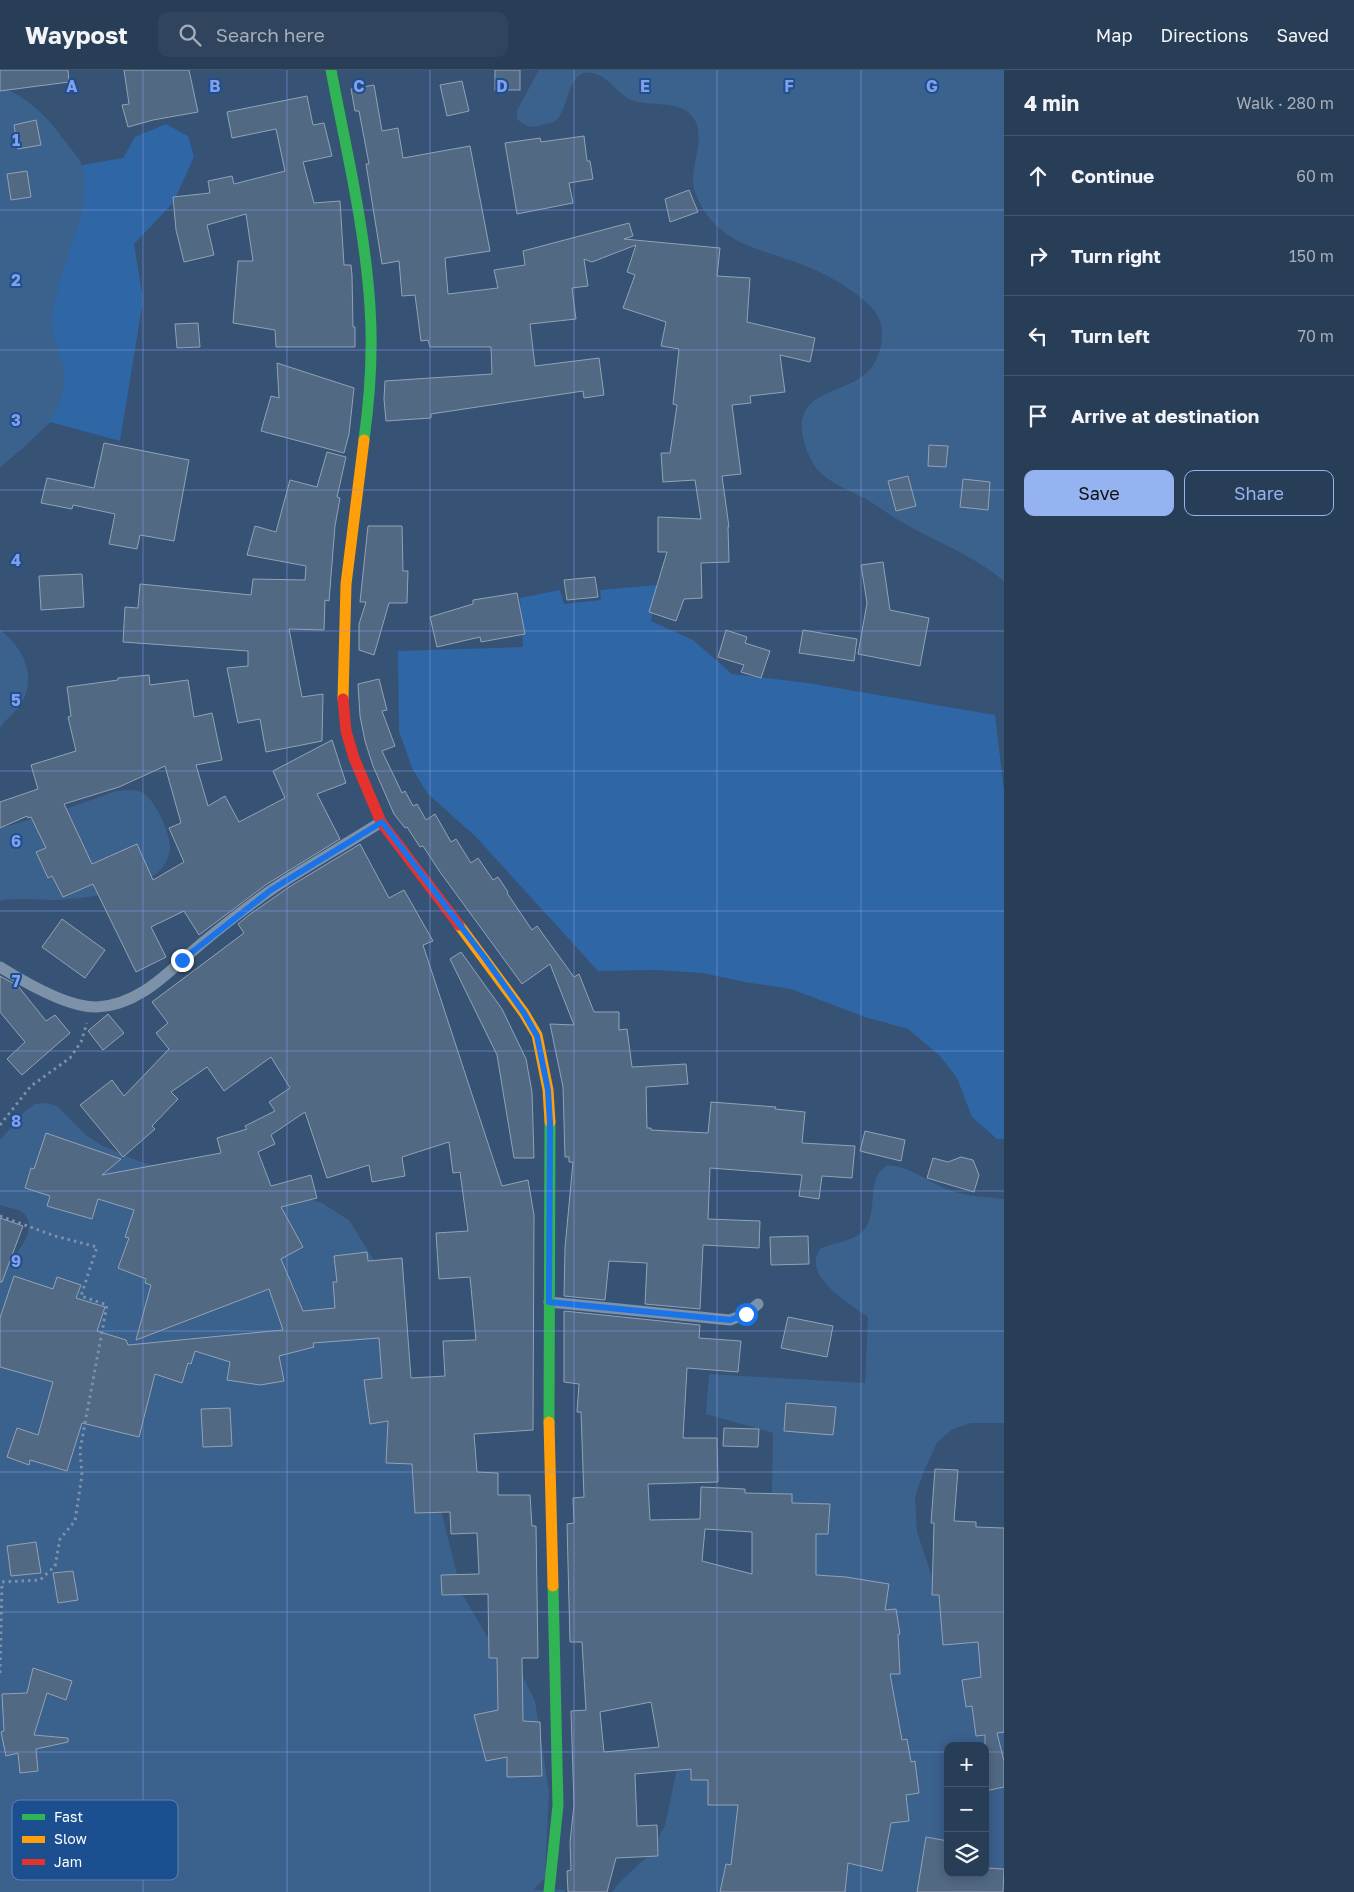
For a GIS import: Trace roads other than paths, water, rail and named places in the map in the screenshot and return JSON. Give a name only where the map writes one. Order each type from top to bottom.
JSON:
[{"type":"street","points":[[331,70],[359,216],[371,307],[369,400],[351,537],[344,610],[342,676],[344,716],[352,749],[369,798],[382,822],[524,1013],[537,1036],[548,1090],[550,1123],[548,1390],[558,1805],[549,1892]]},
{"type":"lane","points":[[0,967],[30,986],[53,995],[96,1007],[118,1004],[138,996],[160,980],[203,942],[271,890],[382,822]]},
{"type":"lane","points":[[549,1302],[730,1320],[746,1314],[758,1304]]}]
